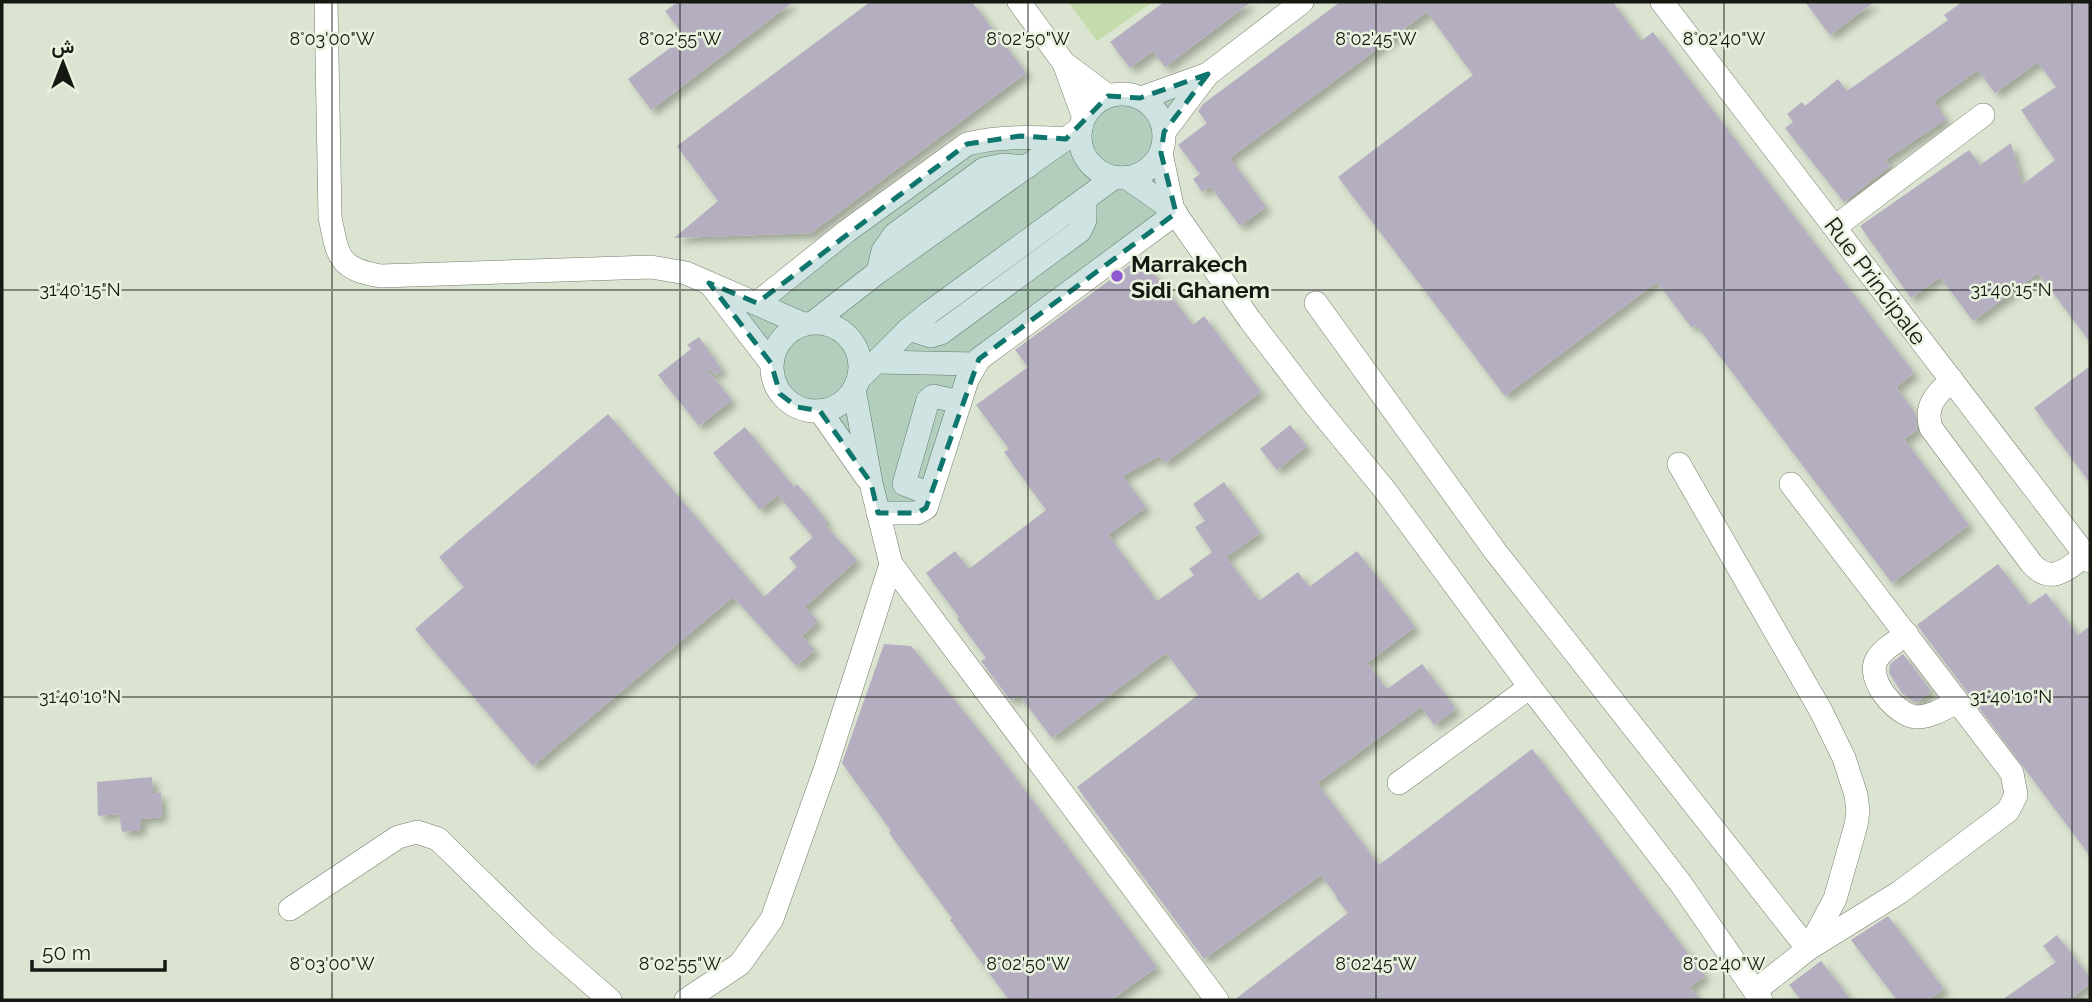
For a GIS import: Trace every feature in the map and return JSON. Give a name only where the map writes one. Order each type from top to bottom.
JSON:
[{"type":"street","points":[[326,2],[330,217],[336,247],[344,262],[359,272],[382,276],[651,267],[686,273],[808,323],[835,326],[851,340],[860,359],[856,384],[871,483],[891,564],[1217,1000]]},
{"type":"street","points":[[1019,2],[1064,62],[1108,96]]},
{"type":"street","points":[[1140,98],[1208,74],[1302,2]]},
{"type":"street","name":"Rue Principale","points":[[1662,2],[2088,558]]},
{"type":"street","points":[[1064,62],[1077,128],[1087,160],[1104,174],[1121,177],[1174,212],[1250,320],[1384,489],[1530,687],[1681,884],[1758,996],[1808,949],[1900,892],[2008,811],[2016,795],[2012,773],[1791,484]]},
{"type":"street","points":[[709,283],[771,363],[775,384],[788,401],[807,410],[820,411],[839,405],[909,329],[1085,199],[1121,177],[1146,170],[1155,163],[1162,143],[1208,74]]},
{"type":"street","points":[[771,363],[778,343],[793,328],[808,323],[1027,167],[1077,128],[1098,101],[1108,96],[1130,94],[1140,98],[1157,112],[1174,212]]},
{"type":"street","points":[[1835,227],[1983,115]]},
{"type":"street","points":[[757,303],[847,231],[967,144],[1077,128]]},
{"type":"street","points":[[878,513],[916,513],[926,508],[975,364],[1174,212]]},
{"type":"street","points":[[1317,303],[1495,551],[1808,949]]},
{"type":"street","points":[[877,362],[975,364]]},
{"type":"street","points":[[1952,380],[1940,390],[1931,404],[1928,412],[1931,428],[2031,563],[2040,572],[2053,575],[2088,558]]},
{"type":"street","points":[[930,494],[904,484],[928,400],[933,396],[960,402]]},
{"type":"street","points":[[820,411],[871,483]]},
{"type":"street","points":[[1679,464],[1821,711],[1844,758],[1856,795],[1856,825],[1835,899],[1808,949]]},
{"type":"street","points":[[686,1000],[740,964],[772,919],[826,767],[891,564]]},
{"type":"street","points":[[1907,634],[1878,657],[1875,663],[1874,671],[1884,694],[1901,712],[1918,717],[1957,702]]},
{"type":"street","points":[[1399,783],[1530,687]]},
{"type":"street","points":[[290,909],[398,837],[407,833],[424,833],[438,839],[464,862],[541,940],[610,1000]]},
{"type":"highlighted area","points":[[1208,74],[1164,132],[1161,153],[1176,213],[979,359],[926,508],[917,513],[878,513],[871,483],[820,411],[797,407],[780,394],[771,363],[709,283],[757,303],[967,144],[1020,136],[1066,139],[1108,96],[1140,98]]},
{"type":"green space","points":[[1068,2],[1153,2],[1097,41]]},
{"type":"building","points":[[678,2],[793,2],[651,110],[628,79],[685,37],[665,11]]},
{"type":"building","points":[[870,2],[972,2],[1026,73],[811,233],[674,238],[718,201],[677,146]]},
{"type":"building","points":[[1164,2],[1251,2],[1165,67],[1153,51],[1130,68],[1110,42]]},
{"type":"building","points":[[1340,2],[1613,2],[1641,41],[1653,32],[1914,373],[1896,387],[1915,413],[1917,430],[1904,439],[1969,525],[1892,583],[1696,325],[1692,328],[1657,282],[1505,396],[1338,177],[1473,75],[1427,12],[1230,158],[1266,207],[1240,226],[1210,186],[1202,192],[1193,179],[1200,174],[1178,145],[1207,123],[1198,111],[1203,104]]},
{"type":"building","points":[[1805,2],[1874,2],[1830,35]]},
{"type":"building","points":[[1962,2],[2090,2],[2090,342],[2038,273],[1973,321],[1940,277],[1911,298],[1860,226],[1969,150],[1980,165],[2011,143],[2022,185],[2055,160],[2021,110],[2056,87],[2038,62],[1995,93],[1978,70],[1934,101],[1946,119],[1885,160],[1890,166],[1844,202],[1785,128],[1793,122],[1787,114],[1802,102],[1805,106],[1838,79],[1847,91],[1948,20],[1944,15]]},
{"type":"building","points":[[1141,257],[1193,325],[1204,316],[1261,392],[1165,463],[1159,456],[1123,476],[1146,507],[1108,535],[1157,601],[1194,575],[1189,569],[1212,552],[1195,527],[1205,521],[1193,504],[1224,482],[1260,533],[1226,557],[1259,601],[1298,572],[1309,587],[1357,551],[1415,627],[1367,663],[1387,689],[1422,664],[1456,709],[1434,725],[1421,707],[1317,783],[1379,865],[1532,749],[1705,976],[1690,987],[1700,1000],[1234,1000],[1348,913],[1321,875],[1204,959],[1077,787],[1198,695],[1166,653],[1052,738],[1019,695],[1011,701],[981,661],[986,658],[957,619],[959,617],[926,573],[955,551],[969,569],[1046,510],[1004,452],[1009,449],[976,405],[1028,367],[1015,350]]},
{"type":"building","points":[[699,337],[722,370],[715,375],[707,370],[732,400],[699,426],[658,375],[691,349],[687,345]]},
{"type":"building","points":[[2090,366],[2090,483],[2034,408]]},
{"type":"building","points":[[608,414],[764,597],[797,567],[789,558],[813,537],[778,495],[760,510],[713,453],[745,427],[794,487],[797,484],[827,521],[824,524],[857,560],[805,607],[818,621],[802,636],[815,650],[796,666],[733,597],[533,766],[415,629],[464,587],[439,557]]},
{"type":"building","points":[[1290,425],[1307,446],[1277,470],[1260,449]]},
{"type":"building","points":[[1998,564],[2029,605],[2046,593],[2078,635],[2090,626],[2090,856],[1917,625]]},
{"type":"building","points":[[884,644],[911,646],[997,753],[1157,967],[1111,1000],[1009,1000],[950,920],[952,918],[889,833],[891,831],[842,763]]},
{"type":"building","points":[[1903,654],[1931,691],[1916,703],[1902,693],[1889,673],[1890,664]]},
{"type":"building","points":[[152,777],[153,793],[161,793],[162,817],[141,819],[141,830],[122,832],[119,814],[98,816],[97,782]]},
{"type":"building","points":[[1888,916],[1944,989],[1929,1000],[1897,1000],[1851,940]]},
{"type":"building","points":[[2057,935],[2090,978],[2090,984],[2069,1000],[2002,1000],[2056,962],[2043,946]]},
{"type":"building","points":[[1821,961],[1851,1000],[1801,1000],[1789,985]]},
{"type":"place","name":"Marrakech Sidi Ghanem","points":[[1117,276]]}]
